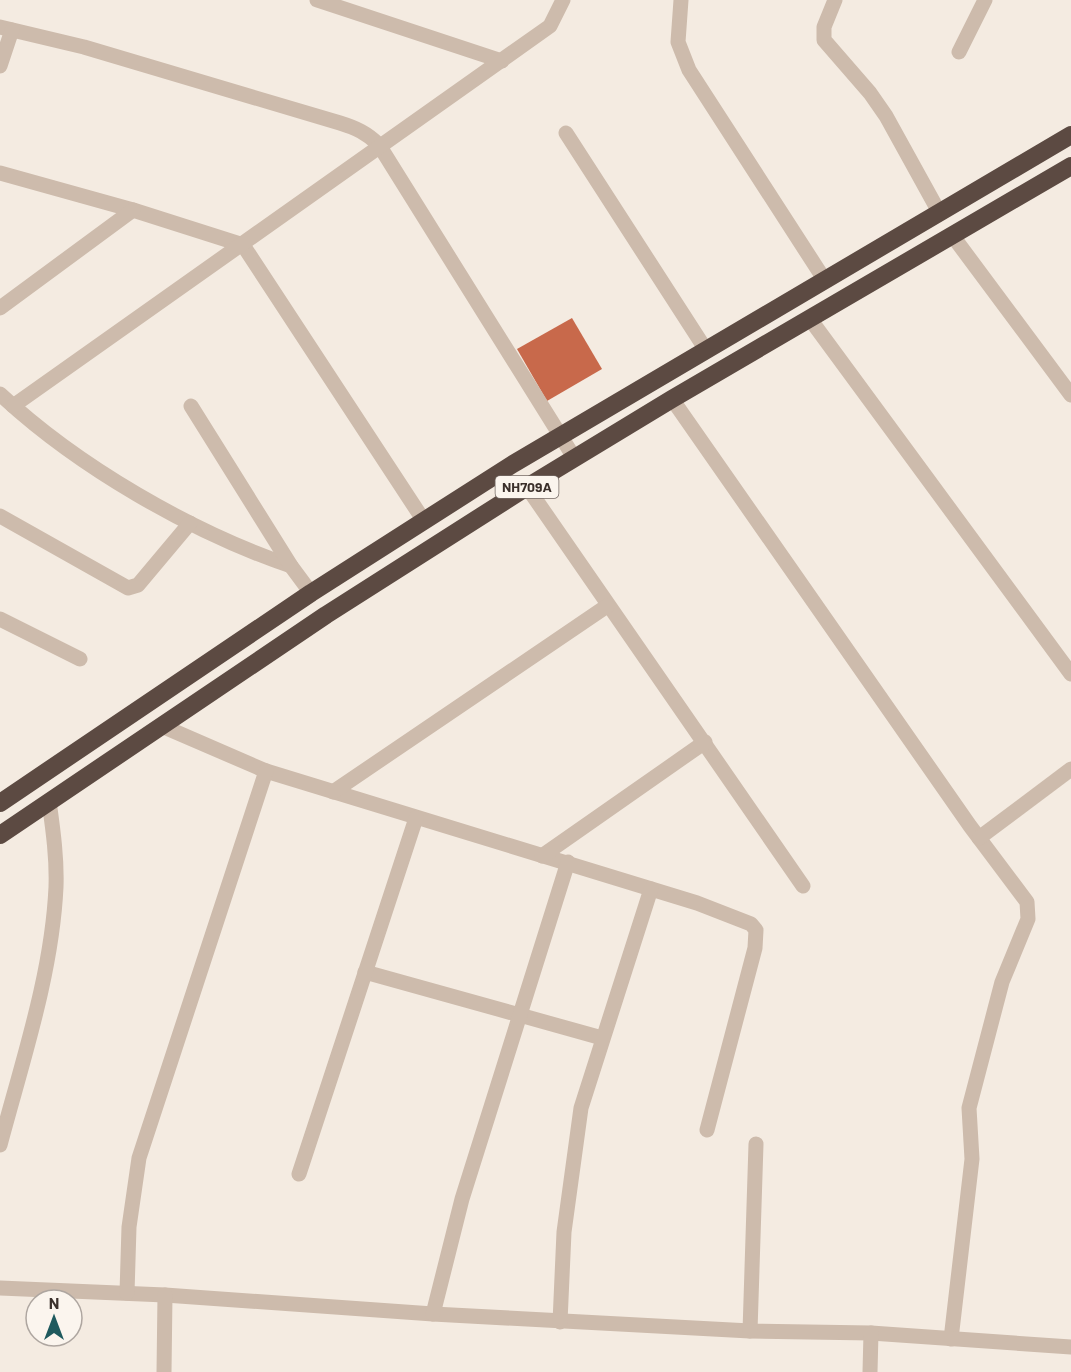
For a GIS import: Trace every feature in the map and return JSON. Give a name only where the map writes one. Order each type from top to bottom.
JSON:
[{"type":"highway","name":"NH709A","points":[[0,802],[311,593],[560,435],[1071,135]]},
{"type":"highway","name":"NH709A","points":[[0,835],[336,609],[527,487],[672,399],[1071,166]]},
{"type":"street","points":[[317,0],[502,61]]},
{"type":"street","points":[[13,406],[243,245],[379,145],[502,61],[549,26],[563,0]]},
{"type":"street","points":[[681,0],[678,42],[689,70],[824,279]]},
{"type":"street","points":[[835,0],[824,27],[824,40],[870,93],[886,116],[939,212]]},
{"type":"street","points":[[959,52],[985,0]]},
{"type":"street","points":[[0,66],[6,28],[84,47],[359,129],[379,145],[574,459]]},
{"type":"street","points":[[566,133],[706,350]]},
{"type":"street","points":[[0,173],[133,210],[243,245],[424,521]]},
{"type":"street","points":[[0,308],[133,210]]},
{"type":"street","points":[[952,235],[1071,395]]},
{"type":"street","points":[[810,319],[1071,674]]},
{"type":"street","points":[[0,394],[47,436],[79,458],[190,523],[261,556],[291,566]]},
{"type":"street","points":[[672,399],[979,838],[1023,896],[1029,909],[1028,919],[1002,982],[969,1108],[972,1159],[951,1340]]},
{"type":"street","points":[[191,406],[291,566],[311,593]]},
{"type":"street","points":[[527,487],[607,606],[705,742],[803,886]]},
{"type":"street","points":[[0,516],[128,588],[138,585],[190,523]]},
{"type":"street","points":[[333,792],[607,606]]},
{"type":"street","points":[[0,619],[80,659]]},
{"type":"street","points":[[162,726],[266,771],[568,862],[744,921],[756,930],[752,964],[707,1130]]},
{"type":"street","points":[[542,856],[705,742]]},
{"type":"street","points":[[979,838],[1071,769]]},
{"type":"street","points":[[126,1293],[129,1227],[139,1158],[266,771]]},
{"type":"street","points":[[0,1145],[34,1016],[52,921],[56,859],[49,801]]},
{"type":"street","points":[[299,1174],[416,818]]},
{"type":"street","points":[[433,1314],[462,1199],[568,862]]},
{"type":"street","points":[[560,1322],[564,1232],[573,1152],[581,1108],[651,889]]},
{"type":"street","points":[[365,972],[602,1038]]},
{"type":"street","points":[[750,1331],[756,1144]]},
{"type":"street","points":[[0,1288],[165,1295],[560,1322],[750,1331],[871,1333],[1071,1347]]},
{"type":"street","points":[[164,1372],[165,1295]]},
{"type":"street","points":[[870,1372],[871,1333]]},
{"type":"building","points":[[572,318],[602,369],[547,401],[517,349]]}]
